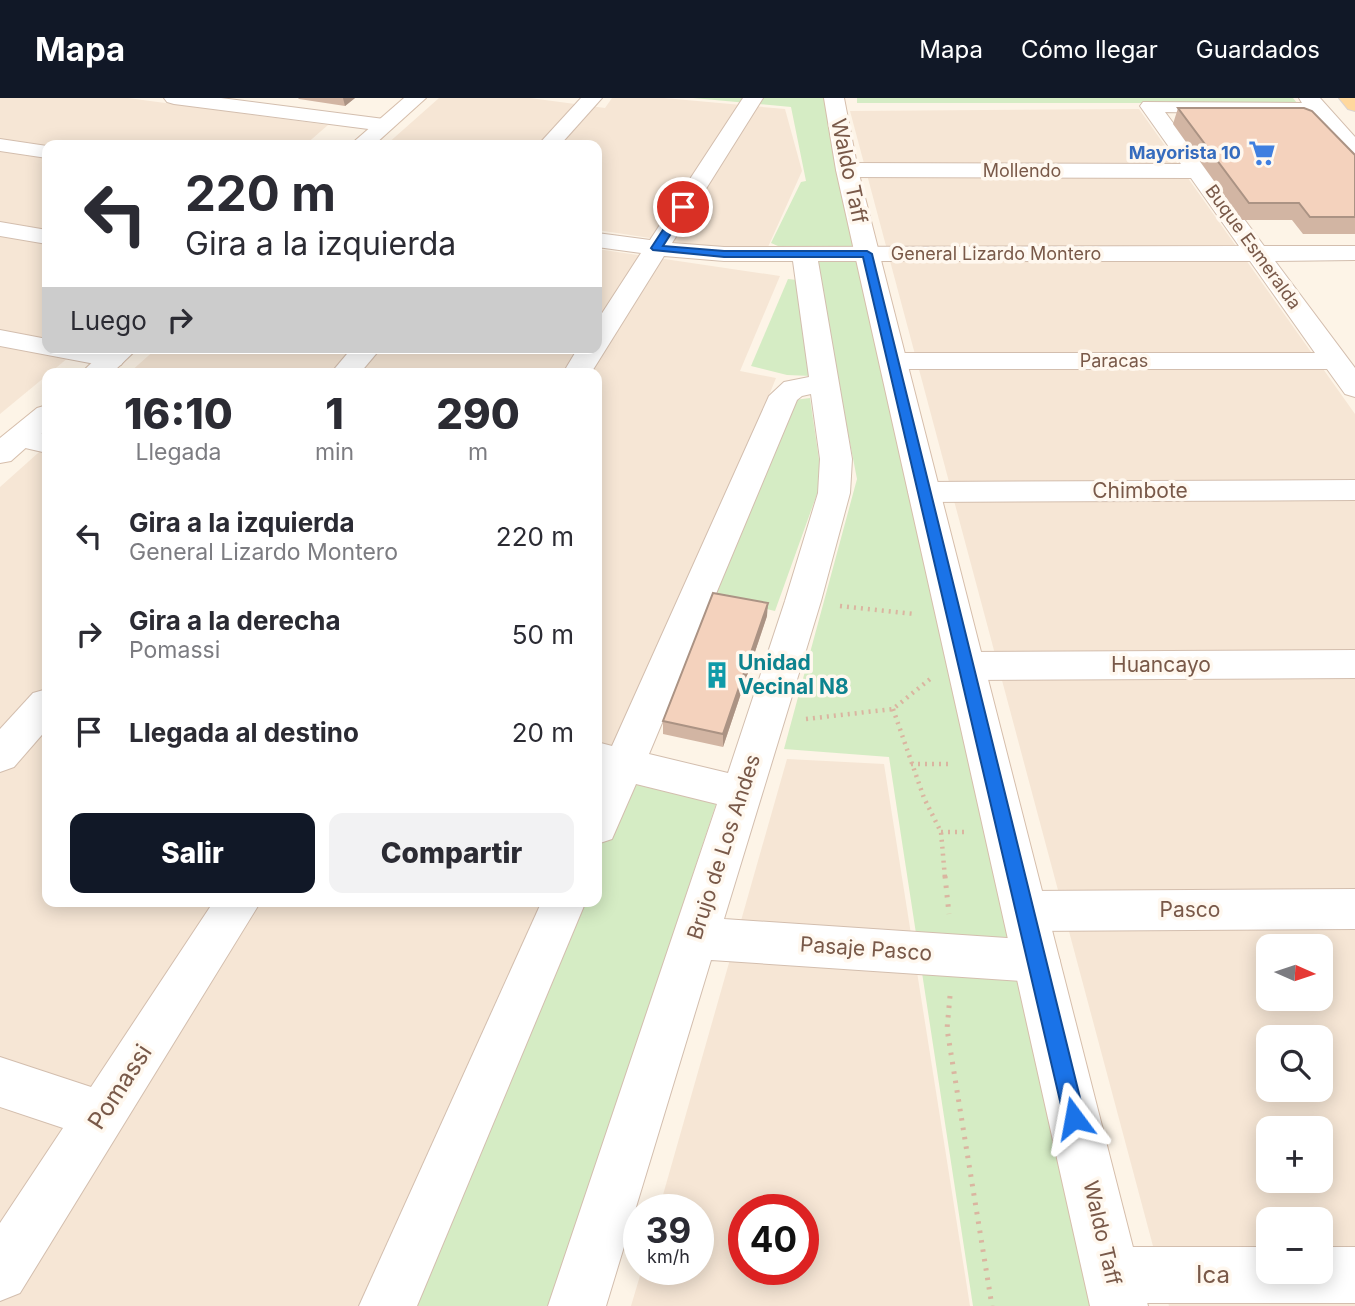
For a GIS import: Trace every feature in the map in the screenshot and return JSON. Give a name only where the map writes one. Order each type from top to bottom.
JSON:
[{"type":"main road","points":[[1349,98],[1355,105]]},
{"type":"street","points":[[174,98],[384,125]]},
{"type":"street","points":[[367,140],[416,98]]},
{"type":"street","points":[[554,140],[592,98]]},
{"type":"street","points":[[602,333],[753,98]]},
{"type":"street","name":"Waldo Taff","points":[[834,98],[847,170],[1116,1291]]},
{"type":"street","points":[[1313,103],[1355,150]]},
{"type":"street","name":"Buque Esmeralda","points":[[1313,103],[1150,106],[1355,388]]},
{"type":"street","points":[[0,145],[42,151]]},
{"type":"street","name":"Mollendo","points":[[847,170],[1198,171]]},
{"type":"street","points":[[0,229],[42,236]]},
{"type":"street","name":"General Lizardo Montero","points":[[602,241],[706,253],[1355,253]]},
{"type":"street","name":"Brujo de Los Andes","points":[[578,1306],[803,601],[834,493],[836,474],[804,254]]},
{"type":"street","points":[[0,338],[42,346]]},
{"type":"street","points":[[82,354],[110,360]]},
{"type":"street","points":[[349,368],[362,354]]},
{"type":"street","name":"Paracas","points":[[893,361],[1335,361]]},
{"type":"street","points":[[602,802],[610,761],[784,396],[802,386],[824,384]]},
{"type":"street","points":[[22,446],[42,420]]},
{"type":"street","name":"Chimbote","points":[[924,492],[1355,490]]},
{"type":"street","name":"Huancayo","points":[[966,666],[1355,664]]},
{"type":"street","points":[[0,756],[42,710]]},
{"type":"street","points":[[610,761],[742,793]]},
{"type":"street","name":"Pomassi","points":[[0,1273],[235,907]]},
{"type":"street","points":[[388,1306],[561,907]]},
{"type":"street","name":"Pasco","points":[[1026,911],[1355,909]]},
{"type":"street","name":"Pasaje Pasco","points":[[695,938],[1037,961]]},
{"type":"street","points":[[0,1082],[101,1116]]},
{"type":"street","name":"Ica","points":[[1116,1291],[1355,1275]]},
{"type":"path","points":[[803,601],[954,618]]},
{"type":"path","points":[[764,724],[894,709],[939,672],[966,666]]},
{"type":"path","points":[[894,709],[924,798],[941,832],[954,955],[947,1029],[992,1306]]},
{"type":"shaded area","points":[[0,98],[128,98],[328,125],[311,140],[42,140],[42,354],[73,354],[56,368],[42,368],[42,379],[0,414]]},
{"type":"shaded area","points":[[439,98],[530,98],[605,108],[612,98],[664,98],[785,109],[802,171],[768,247],[703,246],[602,231],[602,140],[392,140]]},
{"type":"shaded area","points":[[1139,109],[1355,414],[1355,1306],[1169,1306],[850,111]]},
{"type":"shaded area","points":[[602,250],[780,276],[740,371],[776,378],[707,549],[602,792],[602,368],[135,368],[150,354],[602,354]]},
{"type":"shaded area","points":[[42,449],[42,907],[552,907],[381,1306],[0,1306],[0,487]]},
{"type":"shaded area","points":[[787,759],[884,764],[970,1306],[631,1306],[637,1285],[714,1285],[714,1194],[663,1194]]},
{"type":"green space","points":[[693,98],[825,98],[1093,1306],[973,1306],[889,757],[784,749],[857,479],[815,262],[771,243],[801,182],[806,181],[791,107]]},
{"type":"green space","points":[[857,98],[1293,98],[1297,103],[857,103]]},
{"type":"green space","points":[[788,279],[797,280],[811,376],[787,375],[751,366]]},
{"type":"green space","points":[[810,398],[822,480],[775,611],[715,597],[794,400]]},
{"type":"green space","points":[[630,773],[718,798],[550,1306],[408,1306],[574,907],[602,907],[602,842]]},
{"type":"building","name":"Mayorista 10","points":[[1178,108],[1304,108],[1312,111],[1355,155],[1355,217],[1310,217],[1299,203],[1249,203]]},
{"type":"building","name":"Unidad Vecinal N8","points":[[713,593],[768,603],[723,734],[663,721]]},
{"type":"place","name":"Mayorista 10","points":[[1262,153]]},
{"type":"place","name":"Unidad Vecinal N8","points":[[717,675]]},
{"type":"route","points":[[683,207],[656,248],[724,254],[867,254],[1074,1118]]}]
